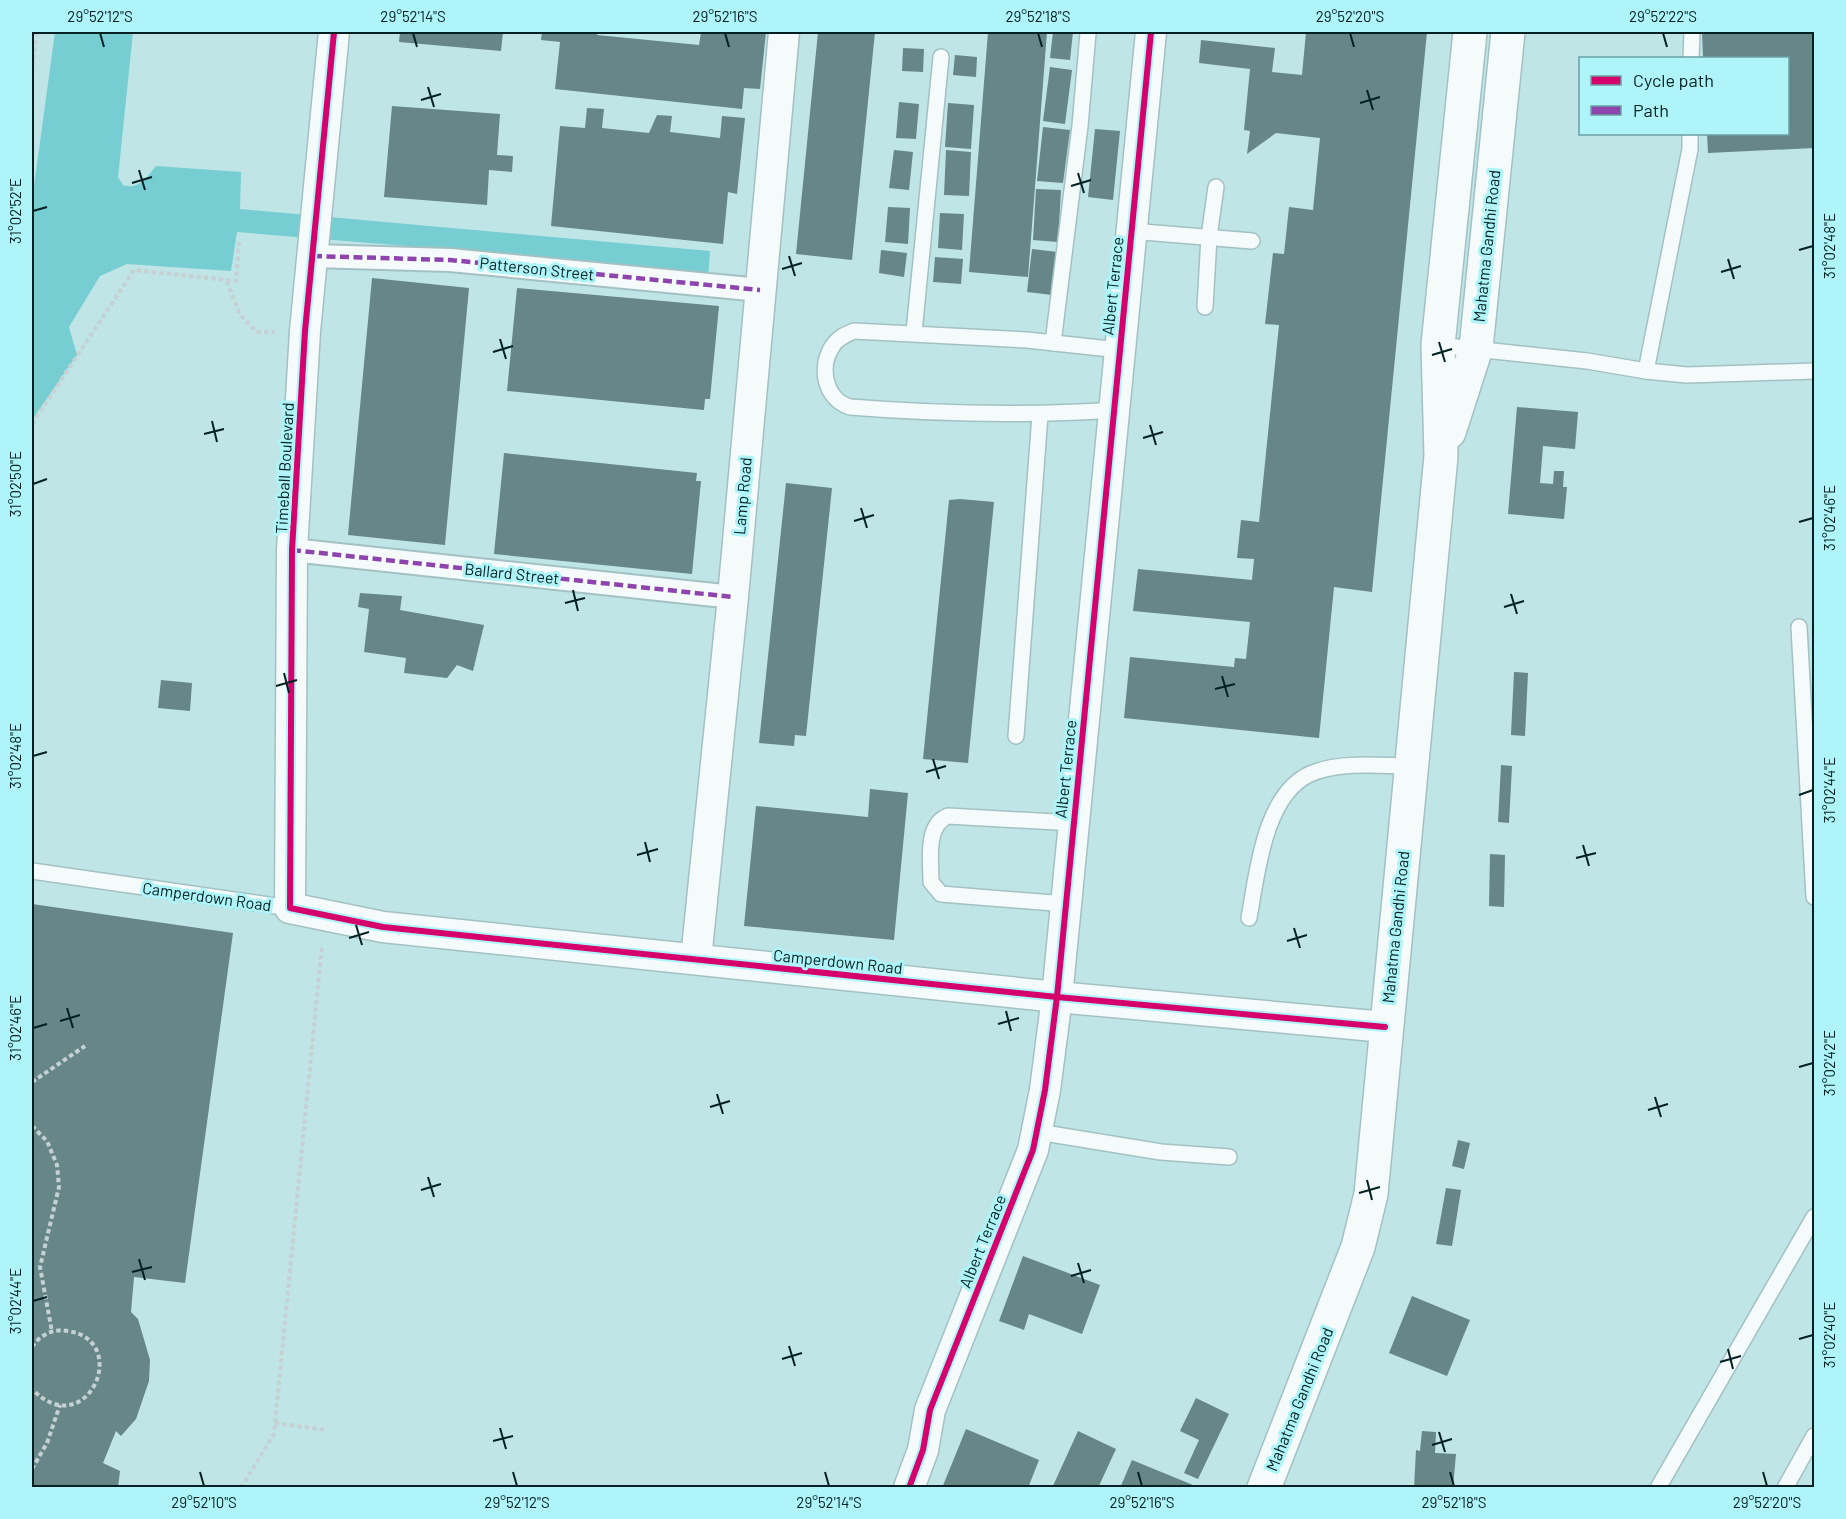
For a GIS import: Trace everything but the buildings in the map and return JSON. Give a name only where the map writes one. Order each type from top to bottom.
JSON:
[{"type":"street","name":"Timeball Boulevard","points":[[290,908],[292,550],[305,331],[334,32]]},
{"type":"street","name":"Lamp Road","points":[[696,959],[733,597],[784,32]]},
{"type":"street","name":"Albert Terrace","points":[[909,1488],[923,1450],[930,1410],[1033,1150],[1038,1132],[1057,997],[1150,32]]},
{"type":"street","name":"Mahatma Gandhi Road","points":[[1264,1488],[1358,1247],[1372,1183],[1441,456],[1438,345],[1470,32]]},
{"type":"street","name":"Mahatma Gandhi Road","points":[[1441,456],[1476,348],[1509,32]]},
{"type":"street","name":"Patterson Street","points":[[314,252],[488,263],[760,290]]},
{"type":"street","name":"Ballard Street","points":[[292,550],[733,597]]},
{"type":"street","name":"Camperdown Road","points":[[290,908],[383,927],[1057,997],[1385,1027]]},
{"type":"street","points":[[892,1488],[930,1410]]},
{"type":"lane","points":[[1691,57],[1692,32]]},
{"type":"lane","points":[[1053,343],[1080,126],[1088,33]]},
{"type":"lane","points":[[914,332],[941,57]]},
{"type":"lane","points":[[1646,371],[1690,149],[1690,135]]},
{"type":"lane","points":[[1205,307],[1209,237],[1216,187]]},
{"type":"lane","points":[[1131,231],[1252,241]]},
{"type":"lane","points":[[1113,410],[1040,415],[948,415],[850,407],[838,403],[827,388],[830,352],[843,335],[854,331],[871,330],[1119,350]]},
{"type":"lane","points":[[1438,345],[1687,375],[1815,370]]},
{"type":"lane","points":[[1016,736],[1040,415]]},
{"type":"lane","points":[[1799,627],[1815,897]]},
{"type":"lane","points":[[1249,918],[1261,851],[1274,813],[1295,784],[1311,774],[1339,767],[1411,766]]},
{"type":"lane","points":[[1065,904],[941,894],[931,882],[933,837],[939,820],[948,816],[1074,823]]},
{"type":"lane","name":"Camperdown Road","points":[[32,871],[290,908]]},
{"type":"lane","points":[[1038,1132],[1161,1152],[1229,1157]]},
{"type":"lane","points":[[1658,1488],[1815,1217]]},
{"type":"lane","points":[[1785,1488],[1815,1436]]},
{"type":"path","points":[[32,74],[36,32]]},
{"type":"path","points":[[32,424],[134,270],[236,281],[239,242]]},
{"type":"path","points":[[227,281],[240,315],[257,332],[305,331]]},
{"type":"path","points":[[241,1488],[274,1434],[326,916]]},
{"type":"path","points":[[32,1083],[85,1046]]},
{"type":"path","points":[[32,1126],[47,1141],[57,1165],[59,1187],[40,1267],[52,1332]]},
{"type":"path","points":[[32,1347],[41,1336],[52,1332],[77,1332],[87,1339],[100,1361],[96,1386],[88,1396],[77,1403],[60,1405],[41,1398],[32,1389]]},
{"type":"path","points":[[32,1469],[47,1443],[60,1405]]},
{"type":"path","points":[[275,1424],[326,1430]]},
{"type":"water","points":[[55,32],[133,32],[118,177],[123,185],[138,184],[156,166],[241,172],[240,209],[710,251],[708,280],[455,250],[237,232],[231,271],[127,264],[100,276],[69,327],[77,355],[32,420],[32,201]]},
{"type":"marked path","points":[[313,256],[450,260],[760,290]]},
{"type":"marked path","points":[[292,550],[733,597]]},
{"type":"cycle path","points":[[334,32],[305,331],[292,550],[290,908],[383,927],[1057,997],[1385,1027]]},
{"type":"cycle path","points":[[909,1488],[923,1450],[930,1410],[1033,1150],[1045,1090],[1057,997],[1151,32]]}]
